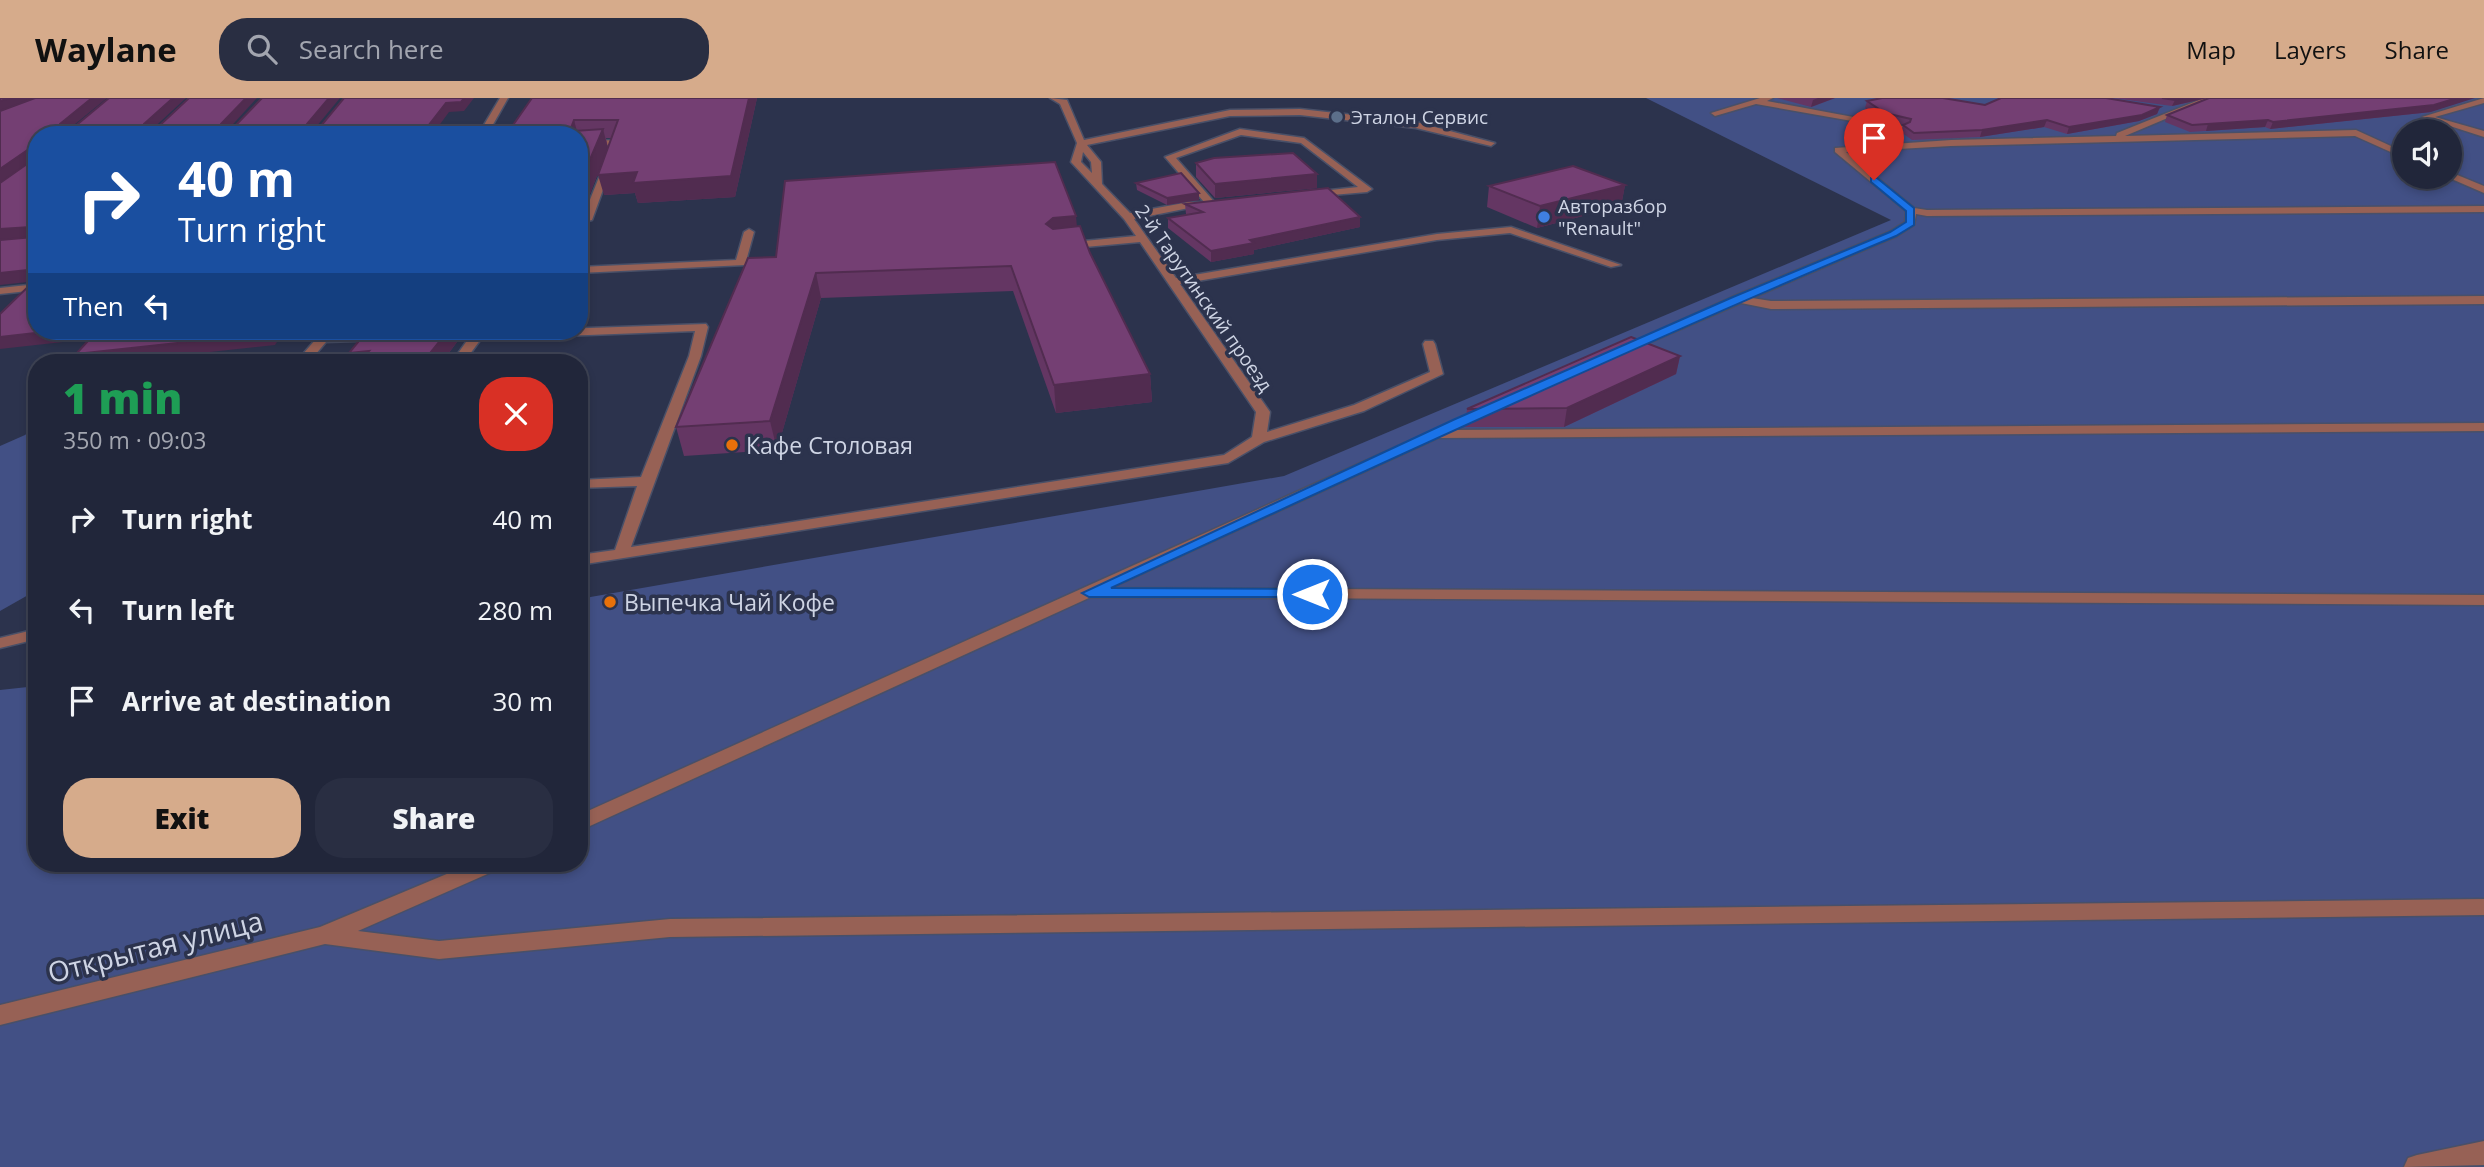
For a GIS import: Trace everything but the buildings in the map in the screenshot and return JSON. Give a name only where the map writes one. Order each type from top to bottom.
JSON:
[{"type":"street","points":[[487,126],[504,98]]},
{"type":"street","name":"2-й Тарутинский проезд","points":[[1054,98],[1064,102],[1081,143],[1096,162],[1097,184]]},
{"type":"street","points":[[1714,113],[1770,98]]},
{"type":"street","points":[[2108,139],[2211,98]]},
{"type":"street","points":[[2484,100],[2426,117],[2484,131]]},
{"type":"street","points":[[1758,102],[1903,127]]},
{"type":"street","points":[[2150,108],[2176,112]]},
{"type":"street","points":[[1081,143],[1230,113],[1300,112],[1416,125],[1491,143]]},
{"type":"street","points":[[1212,205],[1170,157],[1240,132],[1304,141],[1367,189],[1303,196]]},
{"type":"street","points":[[2392,150],[2356,133],[1951,143],[1838,150],[1911,210],[1941,213],[2484,209]]},
{"type":"street","points":[[588,144],[618,142],[588,217]]},
{"type":"street","name":"2-й Тарутинский проезд","points":[[1081,143],[1076,162],[1128,217],[1263,412],[1259,439]]},
{"type":"street","points":[[2462,180],[2484,190]]},
{"type":"street","points":[[1128,217],[1189,205],[1225,204]]},
{"type":"street","points":[[1610,356],[1736,299],[1893,234],[1910,223],[1911,210]]},
{"type":"street","points":[[1173,282],[1437,237],[1511,230],[1615,265]]},
{"type":"street","points":[[588,270],[741,263],[749,232]]},
{"type":"street","points":[[1055,247],[1143,239]]},
{"type":"street","points":[[0,290],[28,288]]},
{"type":"street","points":[[1736,299],[1771,305],[2484,300]]},
{"type":"street","points":[[588,331],[702,327],[695,356],[621,555]]},
{"type":"street","points":[[309,354],[321,340]]},
{"type":"street","points":[[588,559],[1228,459],[1259,439],[1359,408],[1437,374],[1429,344]]},
{"type":"street","points":[[588,820],[1496,406]]},
{"type":"street","points":[[1432,434],[2484,427]]},
{"type":"street","points":[[588,484],[647,481]]},
{"type":"street","points":[[1089,593],[2484,600]]},
{"type":"street","points":[[0,643],[28,636]]},
{"type":"street","points":[[325,935],[472,872]]},
{"type":"street","points":[[325,935],[439,950],[670,929],[2484,907]]},
{"type":"street","name":"Открытая улица","points":[[0,1015],[325,935]]},
{"type":"street","points":[[2417,1167],[2484,1153]]},
{"type":"shaded area","points":[[1646,98],[2484,98],[2484,1167],[0,1167],[0,690],[28,687],[28,872],[588,872],[588,597],[1284,476],[1891,220]]},
{"type":"shaded area","points":[[28,432],[28,595],[0,611],[0,446]]},
{"type":"place","name":"Эталон Сервис","points":[[1337,117]]},
{"type":"place","name":"Авторазбор \"Renault\"","points":[[1544,217]]},
{"type":"place","name":"Кафе Столовая","points":[[732,445]]},
{"type":"place","name":"Выпечка Чай Кофе","points":[[610,602]]},
{"type":"route","points":[[1312,594],[1089,593],[1458,423],[1736,299],[1893,234],[1910,223],[1911,210],[1874,180]]}]
